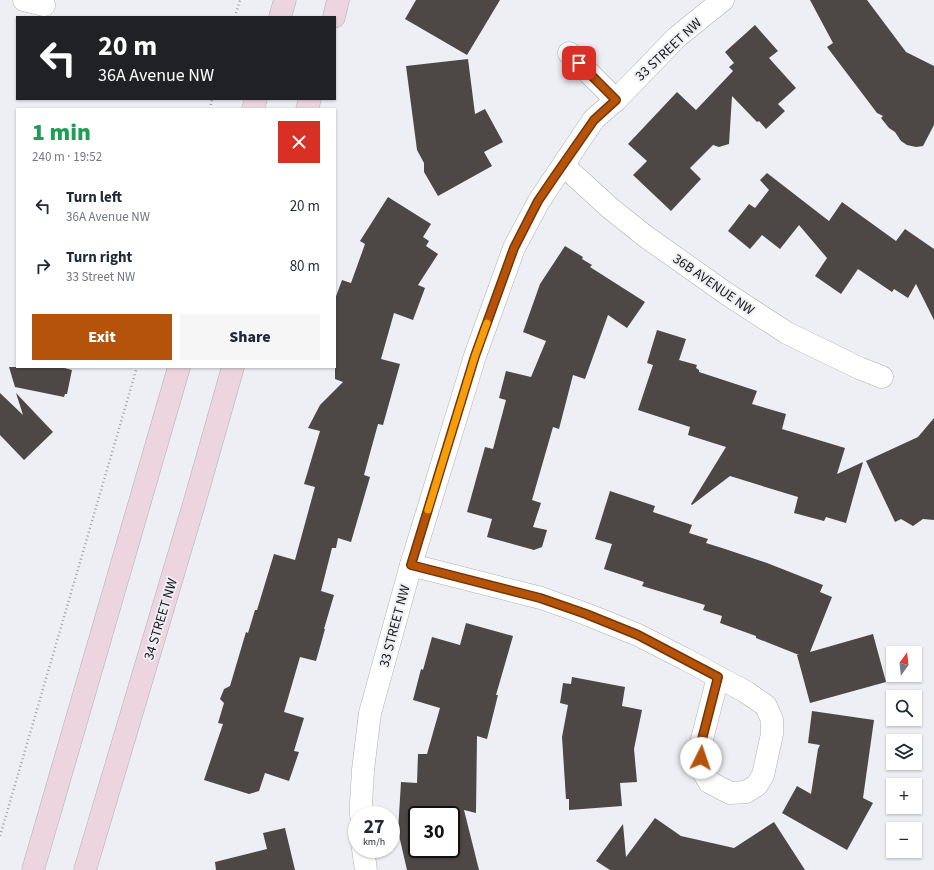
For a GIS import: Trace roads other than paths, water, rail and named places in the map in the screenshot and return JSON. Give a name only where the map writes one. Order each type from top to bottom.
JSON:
[{"type":"main road","points":[[280,16],[285,0]]},
{"type":"main road","points":[[334,16],[338,0]]},
{"type":"main road","points":[[33,870],[179,368]]},
{"type":"main road","name":"34 STREET NW","points":[[86,870],[233,368]]},
{"type":"street","name":"33 STREET NW","points":[[361,806],[363,770],[370,713],[411,565],[475,356],[514,248],[538,201],[594,120],[616,100],[677,37],[723,0]]},
{"type":"street","points":[[569,53],[616,100]]},
{"type":"street","name":"36B AVENUE NW","points":[[563,165],[610,208],[634,227],[727,294],[787,333],[859,368],[882,377]]},
{"type":"street","points":[[411,565],[540,598],[586,614],[638,635],[718,677],[746,692],[766,706],[772,720],[772,734],[763,775],[757,785],[746,792],[730,793],[708,782],[702,770],[700,747],[718,677]]},
{"type":"street","points":[[364,858],[366,870]]}]
